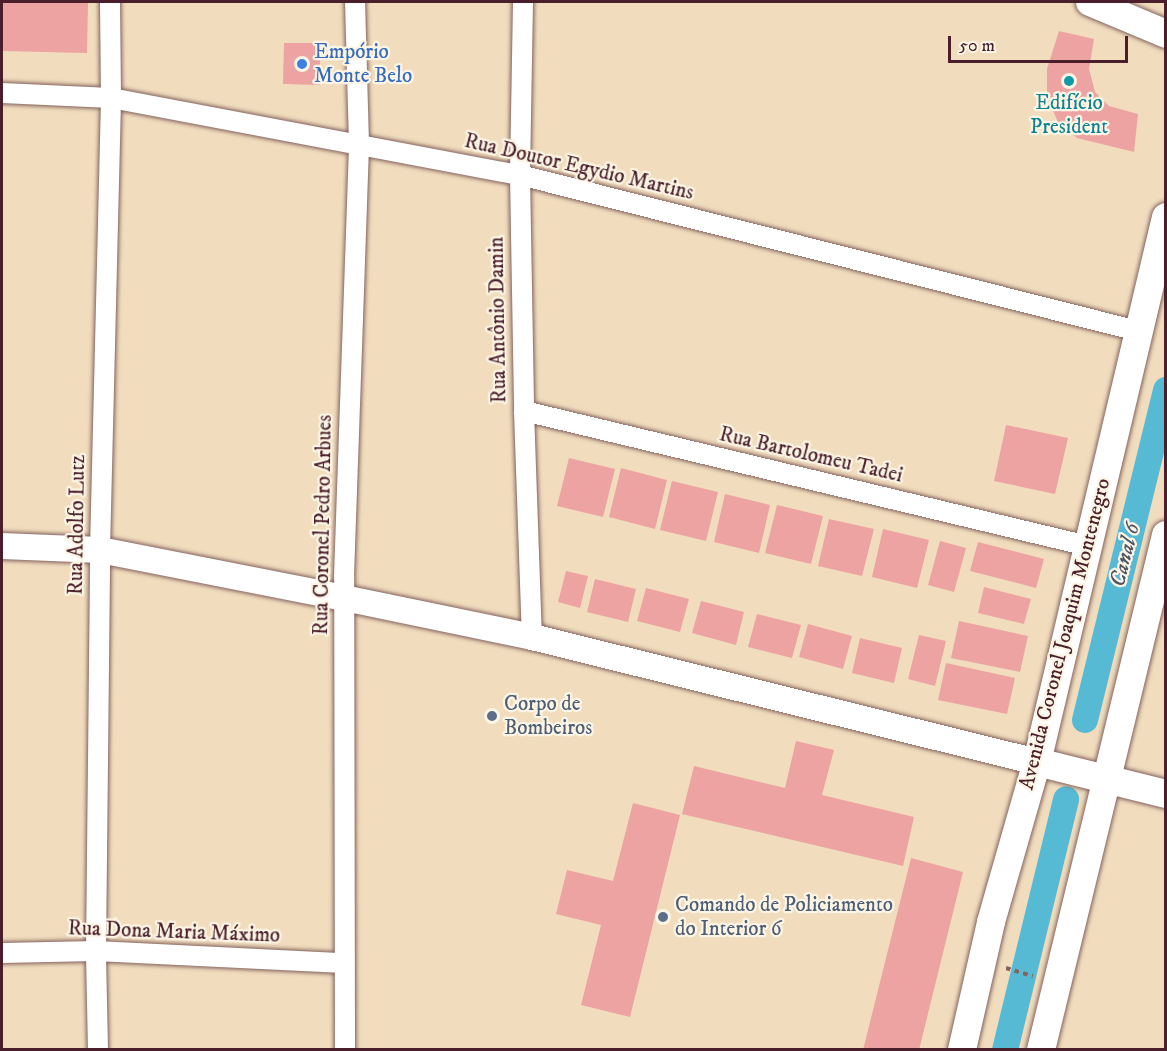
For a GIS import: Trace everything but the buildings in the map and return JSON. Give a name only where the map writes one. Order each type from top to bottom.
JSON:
[{"type":"main road","points":[[1090,2],[1166,34]]},
{"type":"main road","name":"Avenida Coronel Joaquim Montenegro","points":[[962,1050],[991,922],[1044,764],[1088,546],[1166,217]]},
{"type":"main road","points":[[1041,1050],[1095,777],[1166,535]]},
{"type":"main road","points":[[1044,764],[1166,794]]},
{"type":"street","name":"Rua Adolfo Lutz","points":[[98,1050],[96,951],[100,550],[111,98],[110,2]]},
{"type":"street","name":"Rua Coronel Pedro Arbues","points":[[345,1050],[344,598],[359,144],[355,2]]},
{"type":"street","name":"Rua Antônio Damin","points":[[523,2],[520,175],[524,411],[532,637]]},
{"type":"street","name":"Rua Doutor Egydio Martins","points":[[2,93],[111,98],[520,175],[1138,331]]},
{"type":"street","name":"Rua Bartolomeu Tadei","points":[[524,411],[1088,546]]},
{"type":"street","points":[[2,546],[100,550],[532,637],[1044,764]]},
{"type":"street","name":"Rua Dona Maria Máximo","points":[[2,953],[96,951],[344,963]]},
{"type":"path","points":[[999,966],[1042,979]]},
{"type":"waterway","name":"Canal 6","points":[[1085,720],[1166,390]]},
{"type":"waterway","name":"Canal 6","points":[[1005,1050],[1066,799]]},
{"type":"place","name":"Empório Monte Belo","points":[[302,64]]},
{"type":"place","name":"Edifício President","points":[[1069,81]]},
{"type":"place","name":"Corpo de Bombeiros","points":[[492,716]]},
{"type":"place","name":"Comando de Policiamento do Interior 6","points":[[663,917]]}]
